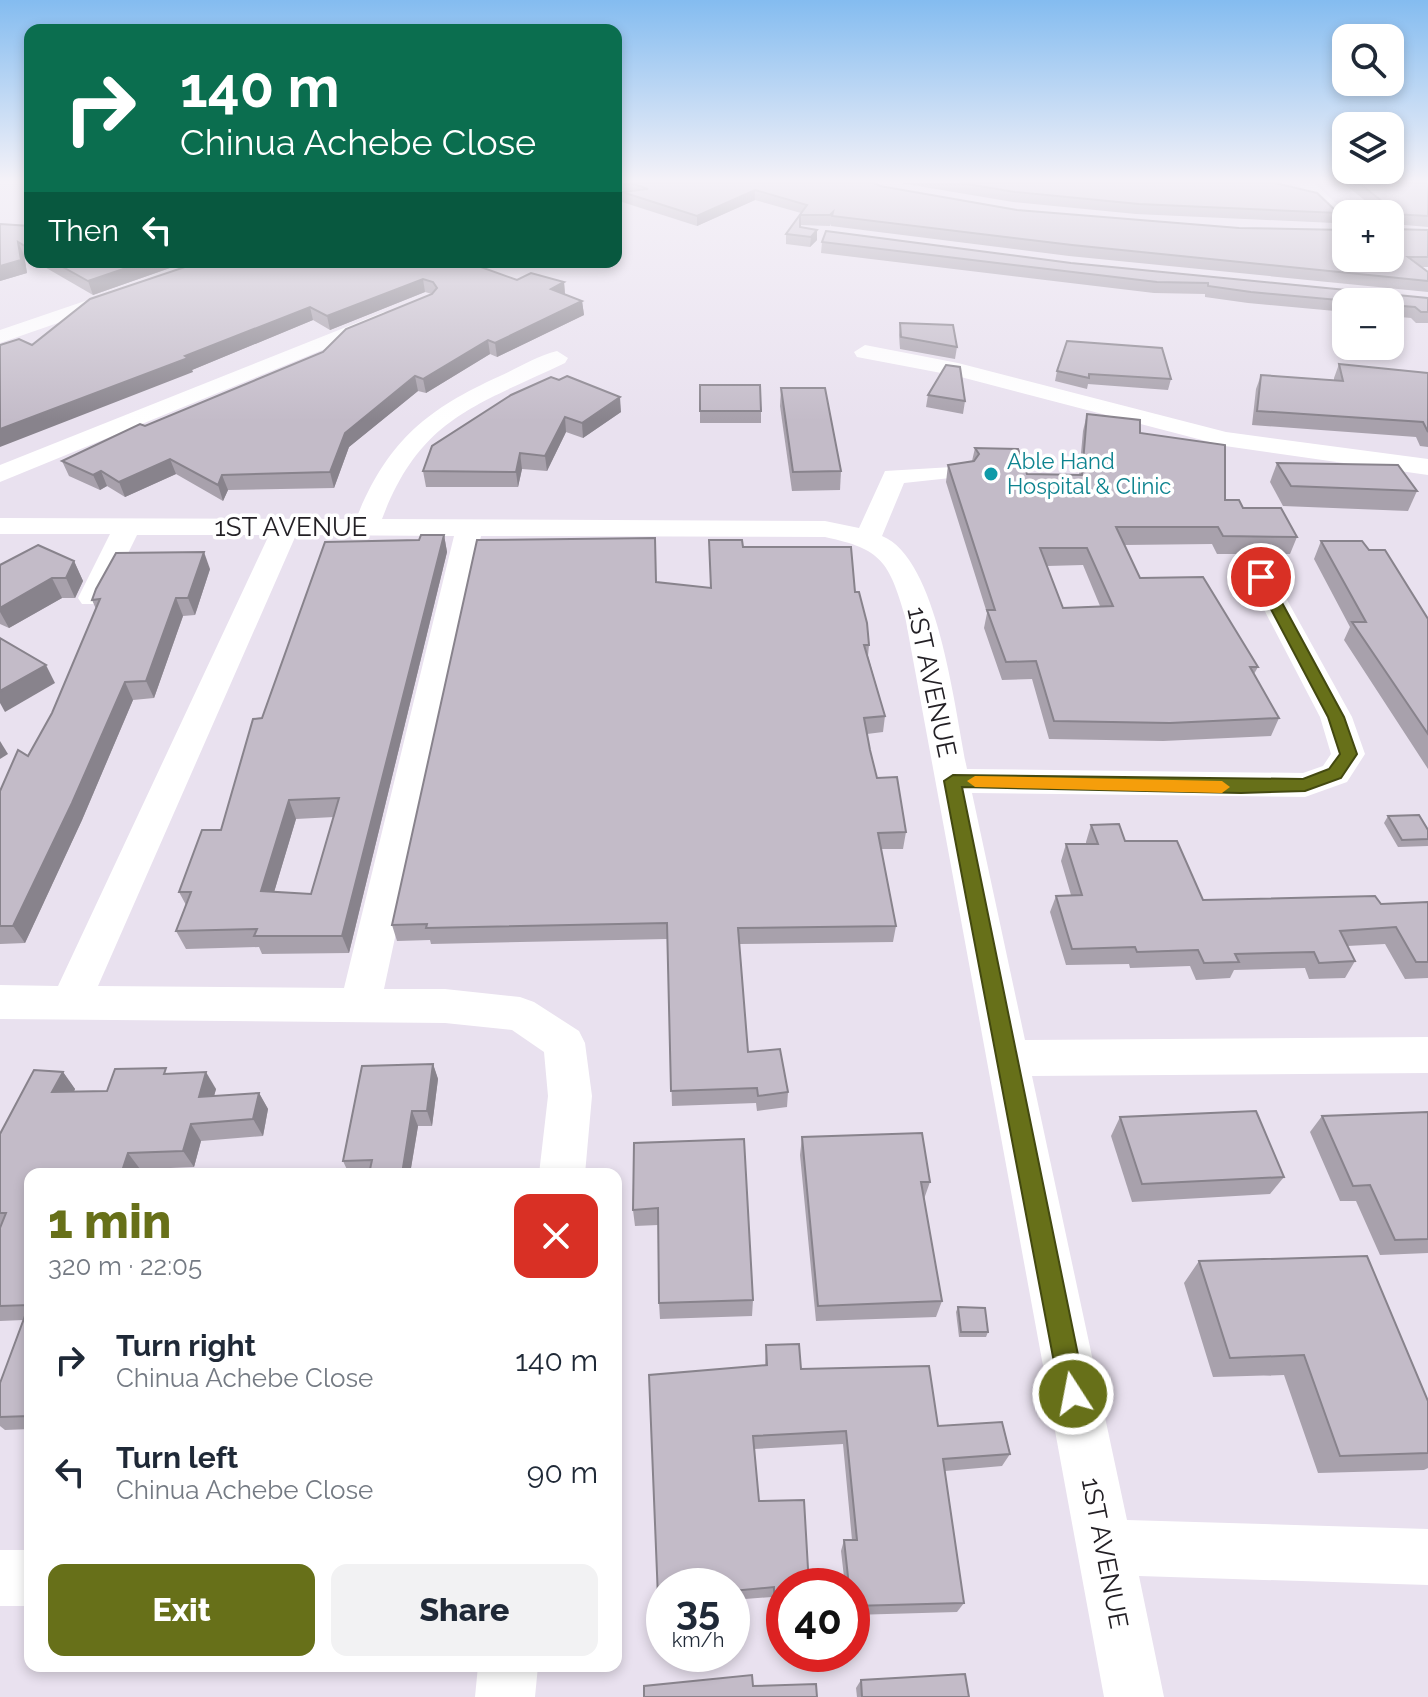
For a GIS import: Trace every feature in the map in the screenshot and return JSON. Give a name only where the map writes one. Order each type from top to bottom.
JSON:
[{"type":"street","points":[[0,337],[146,286]]},
{"type":"street","points":[[0,474],[411,307]]},
{"type":"street","points":[[865,352],[958,370],[1225,439],[1428,467]]},
{"type":"street","points":[[366,527],[398,458],[424,430],[454,409],[557,358]]},
{"type":"street","points":[[868,538],[894,476],[960,471]]},
{"type":"street","points":[[92,598],[127,527]]},
{"type":"street","points":[[70,1003],[286,527]]},
{"type":"street","points":[[360,1004],[470,527]]},
{"type":"street","name":"1ST AVENUE","points":[[3,529],[810,529],[868,538],[895,553],[909,578],[920,616],[1134,1697]]},
{"type":"street","points":[[953,781],[1241,787],[1305,785],[1335,774],[1348,754],[1336,717],[1261,577]]},
{"type":"street","points":[[0,1002],[360,1004],[445,1006],[520,1014],[564,1043],[570,1096],[563,1168]]},
{"type":"street","points":[[1006,1058],[1428,1055]]},
{"type":"street","points":[[1104,1547],[1428,1557]]},
{"type":"street","points":[[0,1578],[24,1578]]},
{"type":"street","points":[[505,1697],[507,1672]]},
{"type":"building","points":[[991,262],[1065,262],[1332,289],[1332,299],[1251,292],[1208,286],[1208,283],[1157,282]]},
{"type":"building","points":[[1242,262],[1332,262],[1332,271]]},
{"type":"building","points":[[1404,262],[1415,262],[1428,272],[1428,281],[1339,272],[1404,272]]},
{"type":"building","points":[[65,268],[126,268],[88,281]]},
{"type":"building","points":[[182,268],[484,268],[517,280],[531,273],[564,282],[551,289],[582,301],[495,343],[488,340],[423,379],[415,376],[345,433],[330,472],[222,475],[218,485],[170,459],[119,482],[101,471],[93,475],[62,461],[140,424],[145,426],[323,352],[346,329],[432,294],[437,288],[433,282],[423,279],[327,316],[310,307],[185,356],[188,358],[0,429],[0,345],[19,339],[32,345],[90,299]]},
{"type":"building","points":[[1404,296],[1428,298],[1428,312],[1421,312],[1415,307],[1404,306]]},
{"type":"building","points":[[900,323],[953,325],[957,347],[901,337]]},
{"type":"building","points":[[1067,341],[1162,348],[1171,379],[1089,374],[1089,378],[1057,371]]},
{"type":"building","points":[[1339,364],[1428,373],[1428,432],[1423,422],[1257,411],[1261,375],[1343,381]]},
{"type":"building","points":[[946,365],[960,367],[965,401],[928,395]]},
{"type":"building","points":[[567,376],[620,397],[582,423],[565,417],[545,456],[520,453],[516,472],[423,471],[432,446],[511,395],[551,377],[559,380]]},
{"type":"building","points":[[700,385],[760,385],[761,411],[700,411]]},
{"type":"building","points":[[781,388],[825,388],[841,471],[793,472]]},
{"type":"building","points":[[1087,414],[1140,420],[1140,433],[1225,445],[1225,500],[1239,500],[1243,508],[1281,508],[1297,537],[1223,536],[1218,527],[1116,527],[1140,578],[1203,577],[1258,667],[1250,667],[1279,718],[1170,723],[1054,721],[1036,661],[1006,662],[987,610],[995,610],[948,465],[974,461],[979,454],[975,448],[1018,449],[1027,474],[1082,475]],"holes":[[[1040,548],[1087,548],[1113,606],[1063,608]]]},
{"type":"building","points":[[1277,463],[1398,465],[1417,491],[1291,486]]},
{"type":"building","points":[[421,535],[444,535],[342,936],[254,936],[257,929],[176,931],[191,892],[179,892],[202,830],[221,830],[253,719],[262,718],[325,542],[419,540]],"holes":[[[339,798],[311,894],[261,891],[289,800]]]},
{"type":"building","points":[[655,538],[656,582],[711,588],[709,540],[742,540],[743,547],[851,547],[855,592],[859,592],[867,623],[869,645],[864,645],[885,716],[864,718],[870,750],[877,778],[897,777],[906,832],[878,833],[896,926],[738,928],[748,1052],[780,1049],[788,1092],[758,1096],[757,1088],[671,1091],[667,923],[426,928],[427,924],[392,925],[477,540]]},
{"type":"building","points":[[1321,541],[1362,541],[1369,550],[1385,550],[1428,619],[1428,734],[1352,622],[1366,622]]},
{"type":"building","points":[[38,545],[74,561],[66,578],[52,578],[0,608],[0,565]]},
{"type":"building","points":[[204,552],[188,598],[176,598],[146,681],[125,682],[13,926],[0,926],[0,791],[18,750],[28,756],[52,713],[100,599],[92,600],[96,589],[116,553]]},
{"type":"building","points":[[0,638],[46,665],[0,691]]},
{"type":"building","points":[[1419,815],[1428,830],[1428,839],[1402,840],[1388,816]]},
{"type":"building","points":[[1119,824],[1125,841],[1177,841],[1203,900],[1375,896],[1381,904],[1428,902],[1428,962],[1416,962],[1396,927],[1340,931],[1355,961],[1319,963],[1314,952],[1235,954],[1239,962],[1204,963],[1198,950],[1137,952],[1135,947],[1072,949],[1056,896],[1082,895],[1066,844],[1098,844],[1091,825]]},
{"type":"building","points":[[433,1064],[427,1111],[412,1111],[403,1168],[370,1168],[372,1160],[343,1161],[362,1066]]},
{"type":"building","points":[[166,1068],[164,1074],[206,1072],[199,1097],[259,1093],[253,1119],[191,1124],[183,1151],[128,1153],[123,1168],[24,1168],[24,1305],[0,1306],[0,1228],[6,1213],[0,1213],[0,1134],[34,1070],[63,1072],[52,1092],[107,1091],[115,1069]]},
{"type":"building","points":[[1256,1111],[1284,1177],[1142,1184],[1120,1117]]},
{"type":"building","points":[[1428,1112],[1428,1239],[1395,1240],[1370,1185],[1353,1186],[1322,1116]]},
{"type":"building","points":[[922,1133],[930,1182],[921,1182],[942,1301],[818,1306],[802,1137]]},
{"type":"building","points":[[744,1139],[753,1300],[659,1303],[658,1208],[633,1210],[634,1143]]},
{"type":"building","points":[[1367,1256],[1428,1401],[1428,1453],[1340,1456],[1304,1355],[1230,1358],[1199,1261]]},
{"type":"building","points":[[958,1307],[985,1308],[988,1332],[961,1332]]},
{"type":"building","points":[[24,1318],[24,1416],[0,1417],[0,1383]]},
{"type":"building","points":[[799,1344],[801,1369],[929,1366],[938,1426],[1002,1422],[1010,1454],[943,1459],[964,1603],[870,1606],[870,1568],[847,1568],[844,1540],[857,1540],[846,1431],[753,1436],[759,1501],[804,1500],[808,1568],[766,1568],[766,1588],[750,1589],[750,1568],[657,1568],[649,1375],[767,1365],[766,1345]]},
{"type":"building","points":[[965,1674],[969,1697],[862,1697],[861,1680]]},
{"type":"building","points":[[752,1675],[753,1686],[816,1684],[817,1697],[644,1697],[644,1686]]},
{"type":"slow traffic","points":[[975,781],[1222,787]]},
{"type":"place","name":"Able Hand Hospital & Clinic","points":[[991,474]]},
{"type":"route","points":[[1073,1394],[953,781],[1241,787],[1305,785],[1335,774],[1348,754],[1336,717],[1261,577]]}]
